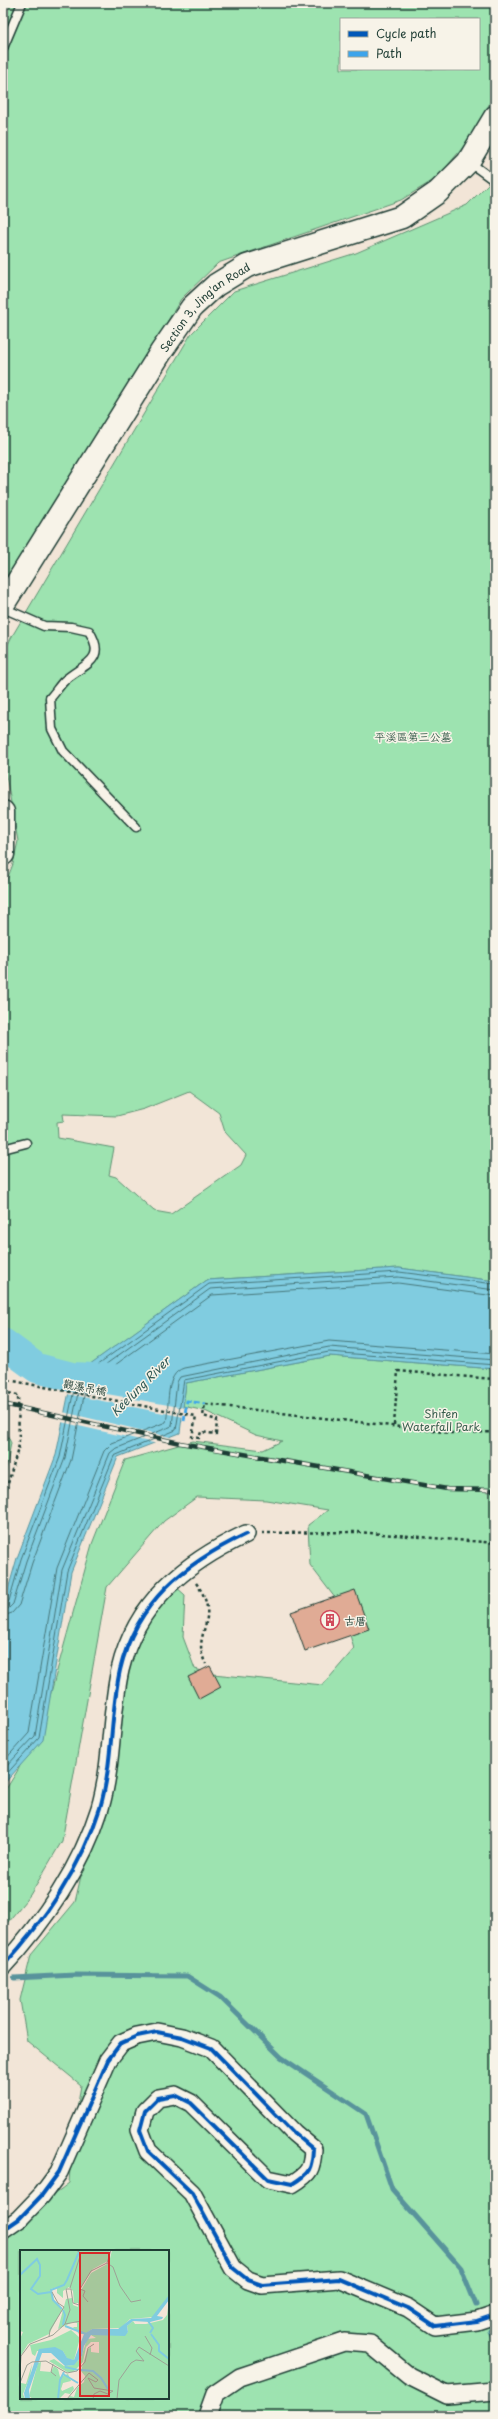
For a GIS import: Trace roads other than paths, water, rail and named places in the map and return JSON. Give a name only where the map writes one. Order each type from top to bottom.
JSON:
[{"type":"main road","name":"Section 3, Jing'an Road","points":[[3,605],[157,358],[192,307],[216,285],[247,266],[402,217],[438,192],[468,162],[495,118]]},
{"type":"main road","points":[[3,812],[3,854]]},
{"type":"street","points":[[3,1966],[31,1934],[58,1895],[82,1851],[100,1808],[107,1772],[120,1671],[129,1641],[146,1608],[164,1589],[186,1570],[222,1546],[246,1534]]},
{"type":"street","points":[[3,2230],[18,2219],[42,2195],[59,2172],[108,2060],[121,2043],[137,2036],[157,2032],[182,2037],[211,2048],[294,2133],[313,2149],[312,2165],[305,2175],[292,2184],[268,2179],[192,2103],[175,2095],[158,2098],[145,2111],[140,2130],[148,2151],[192,2193],[233,2268],[248,2280],[262,2285],[339,2279],[408,2308],[435,2326],[476,2321],[495,2315]]},
{"type":"street","points":[[208,2416],[215,2394],[240,2377],[344,2342],[370,2344],[409,2376],[447,2395],[495,2391]]},
{"type":"lane","points":[[3,48],[22,3]]},
{"type":"lane","points":[[468,162],[495,181]]},
{"type":"lane","points":[[3,608],[44,626],[71,627],[89,631],[95,640],[96,652],[90,664],[63,682],[50,698],[52,729],[63,751],[136,827]]},
{"type":"lane","points":[[3,1149],[26,1142]]},
{"type":"water","name":"Keelung River","points":[[399,1268],[495,1281],[495,1369],[330,1356],[186,1383],[180,1433],[118,1457],[71,1572],[43,1740],[3,1785],[3,1607],[17,1558],[56,1455],[72,1377],[207,1280]]},
{"type":"waterway","points":[[3,1343],[37,1368],[72,1377],[114,1379]]},
{"type":"waterway","points":[[14,1978],[75,1975],[187,1976],[220,1997],[281,2057],[366,2114],[392,2189],[461,2268],[476,2305]]},
{"type":"waterway","points":[[490,2331],[495,2341]]},
{"type":"railway","points":[[3,1404],[180,1443],[447,1489],[495,1490]]},
{"type":"place","name":"古厝","points":[[330,1620]]},
{"type":"park label","name":"平溪區第三公墓","points":[[413,736]]},
{"type":"park label","name":"Shifen Waterfall Park","points":[[441,1419]]}]
